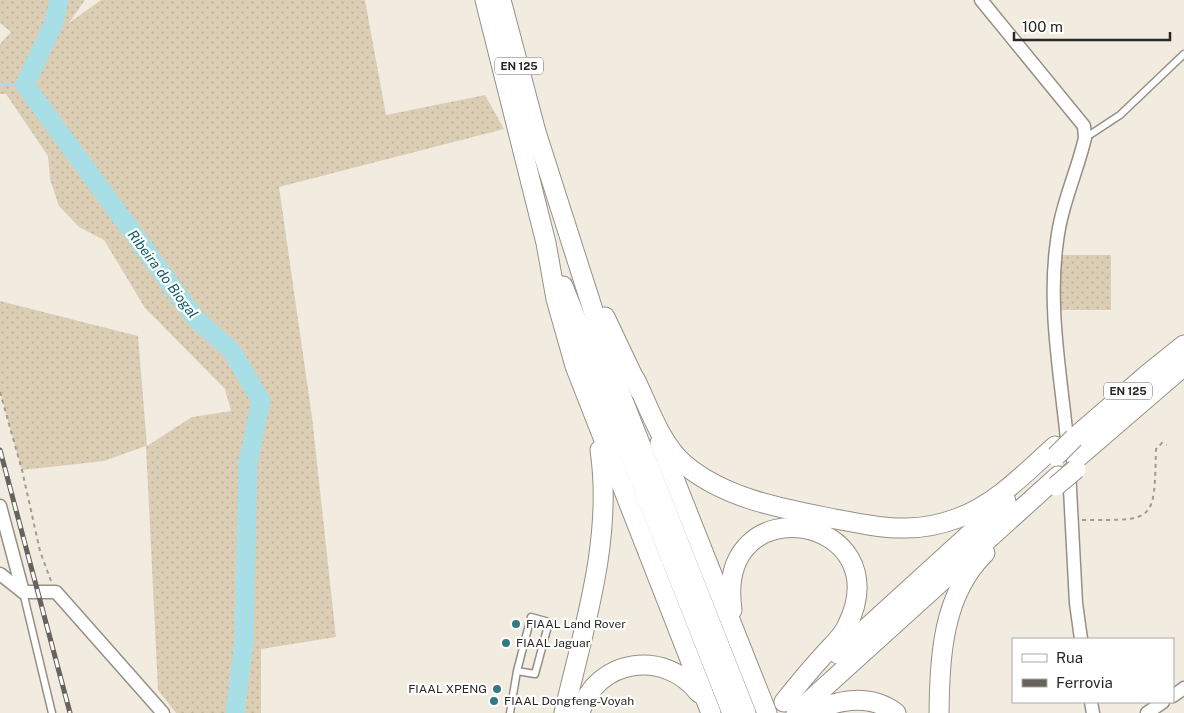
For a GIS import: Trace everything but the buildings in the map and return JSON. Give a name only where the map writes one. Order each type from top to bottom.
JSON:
[{"type":"main road","name":"EN 125","points":[[485,0],[546,243]]},
{"type":"main road","name":"EN 125","points":[[501,0],[536,132],[576,260]]},
{"type":"main road","points":[[546,243],[566,337],[591,407],[710,713]]},
{"type":"main road","points":[[546,243],[732,713]]},
{"type":"main road","points":[[576,260],[667,444],[684,464],[708,480],[735,494],[767,504],[880,527],[924,526],[958,518],[1008,488],[1055,451]]},
{"type":"main road","points":[[576,260],[617,385],[746,713]]},
{"type":"main road","name":"EN 125","points":[[1055,451],[1073,434],[1184,345]]},
{"type":"main road","points":[[784,709],[1057,481],[1178,371]]},
{"type":"main road","points":[[636,379],[767,713]]},
{"type":"main road","points":[[564,713],[602,542],[604,483],[597,433],[591,407]]},
{"type":"main road","points":[[784,709],[1055,451]]},
{"type":"main road","points":[[939,713],[940,665],[944,636],[953,605],[965,578],[982,556],[1057,481]]},
{"type":"main road","points":[[740,642],[732,614],[730,583],[741,554],[754,539],[768,531],[783,527],[800,527],[817,530],[844,550],[853,566],[857,580],[858,598],[847,628],[784,709]]},
{"type":"main road","points":[[580,713],[591,690],[604,677],[618,668],[636,663],[653,664],[672,670],[698,691],[710,713]]},
{"type":"main road","points":[[804,713],[844,700],[873,701],[896,713]]},
{"type":"street","points":[[981,0],[1084,126],[1085,138],[1057,239],[1054,269],[1058,359],[1072,520],[1076,603],[1081,638]]},
{"type":"street","points":[[0,506],[23,592]]},
{"type":"street","points":[[0,574],[23,592],[56,592],[163,713]]},
{"type":"street","points":[[1147,713],[1162,703]]},
{"type":"lane","points":[[1085,138],[1120,114],[1184,54]]},
{"type":"lane","points":[[23,592],[52,713]]},
{"type":"lane","points":[[510,713],[517,671],[531,617],[548,622],[535,674],[517,671]]},
{"type":"path","points":[[0,392],[22,470],[40,551],[56,592]]},
{"type":"path","points":[[1072,520],[1139,519],[1149,512],[1155,498],[1156,449],[1162,443],[1166,445]]},
{"type":"shaded area","points":[[0,0],[85,0],[69,23],[101,0],[365,0],[386,115],[485,95],[504,129],[279,187],[312,417],[336,637],[261,649],[261,713],[176,713],[158,690],[146,446],[104,461],[22,470],[0,392],[0,301],[138,336],[147,446],[192,417],[231,411],[225,389],[145,308],[104,240],[79,227],[59,206],[50,179],[48,156],[6,94],[0,94],[0,44],[11,32],[0,23]]},
{"type":"shaded area","points":[[1060,255],[1111,255],[1111,310],[1060,310]]},
{"type":"waterway","name":"Ribeira do Biogal","points":[[59,0],[55,20],[25,85],[195,318],[232,351],[261,401],[248,463],[244,642],[235,713]]},
{"type":"waterway","points":[[0,84],[25,85]]},
{"type":"railway","points":[[0,450],[70,713]]},
{"type":"place","name":"FIAAL Land Rover","points":[[516,624]]},
{"type":"place","name":"FIAAL Jaguar","points":[[506,643]]},
{"type":"place","name":"FIAAL XPENG","points":[[497,689]]},
{"type":"place","name":"FIAAL Dongfeng-Voyah","points":[[494,701]]}]
